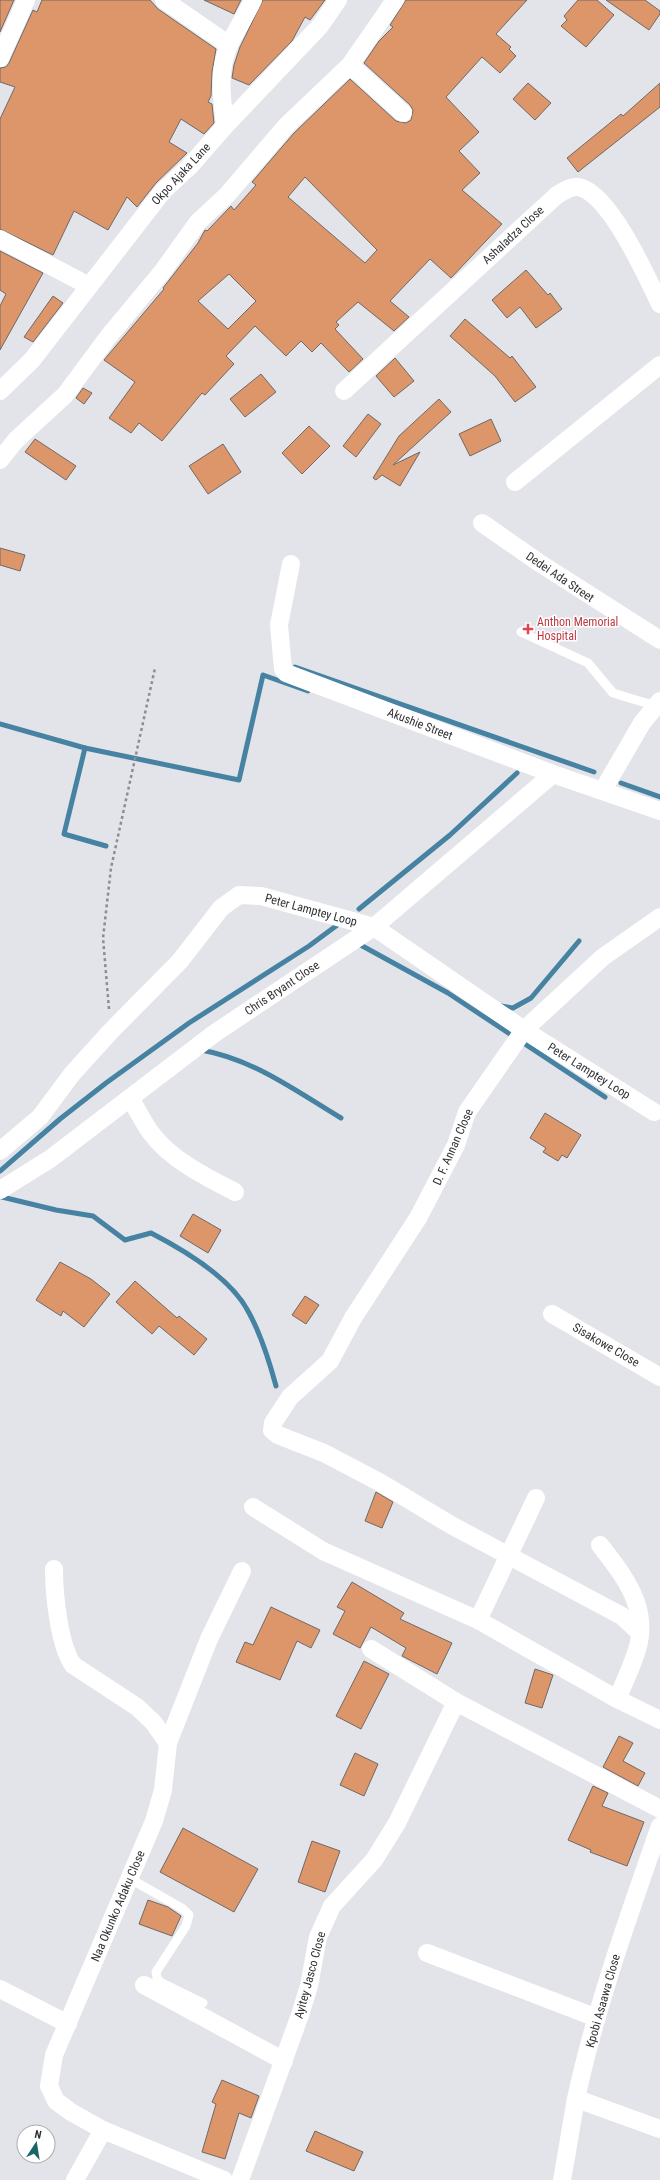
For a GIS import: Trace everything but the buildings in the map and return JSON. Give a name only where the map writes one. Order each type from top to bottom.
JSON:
[{"type":"street","points":[[0,58],[26,0]]},
{"type":"street","points":[[164,0],[229,45]]},
{"type":"street","points":[[225,126],[221,92],[223,66],[229,45],[253,0]]},
{"type":"street","name":"Okpo Ajaka Lane","points":[[0,391],[32,360],[163,191],[190,166],[225,126],[320,26],[338,0]]},
{"type":"street","points":[[0,460],[16,440],[65,395],[108,337],[162,272],[198,222],[227,195],[286,126],[350,65],[395,0]]},
{"type":"street","points":[[350,65],[403,113]]},
{"type":"street","name":"Ashaladza Close","points":[[344,391],[557,195],[570,187],[582,188],[595,195],[607,208],[646,276],[660,304]]},
{"type":"street","points":[[0,239],[89,286]]},
{"type":"street","points":[[515,482],[660,365]]},
{"type":"street","name":"Dedei Ada Street","points":[[482,523],[544,566],[660,640]]},
{"type":"street","name":"Akushie Street","points":[[291,564],[279,626],[283,669],[286,673],[554,774],[660,811]]},
{"type":"street","points":[[603,790],[642,722],[658,704]]},
{"type":"street","name":"Chris Bryant Close","points":[[0,1190],[50,1159],[215,1032],[374,927],[554,774]]},
{"type":"street","name":"Peter Lamptey Loop","points":[[0,1151],[40,1117],[72,1074],[110,1032],[180,961],[221,908],[238,895],[262,896],[374,927],[524,1030],[654,1112]]},
{"type":"street","name":"D. F. Annan Close","points":[[508,1555],[324,1453],[278,1435],[272,1430],[273,1423],[290,1397],[330,1361],[353,1318],[418,1218],[456,1145],[467,1112],[524,1030],[603,957],[660,917]]},
{"type":"street","points":[[130,1098],[152,1134],[175,1156],[199,1173],[235,1192]]},
{"type":"street","name":"Sisakowe Close","points":[[552,1314],[660,1377]]},
{"type":"street","points":[[478,1620],[536,1498]]},
{"type":"street","points":[[253,1507],[323,1552],[478,1620],[617,1698],[660,1720]]},
{"type":"street","points":[[600,1545],[621,1572],[636,1600],[641,1619],[637,1650],[617,1698]]},
{"type":"street","points":[[508,1555],[622,1616],[639,1632]]},
{"type":"street","points":[[54,1569],[55,1598],[66,1655],[73,1665],[137,1707],[153,1722],[168,1743]]},
{"type":"street","name":"Naa Okunko Adaku Close","points":[[224,2180],[103,2130],[56,2101],[48,2086],[54,2055],[156,1815],[163,1790],[168,1743],[210,1639],[242,1571]]},
{"type":"street","points":[[371,1649],[456,1702],[660,1809]]},
{"type":"street","name":"Ayitey Jasco Close","points":[[240,2180],[284,2061],[309,1986],[318,1937],[332,1906],[374,1860],[397,1823],[456,1702]]},
{"type":"street","name":"Kpobi Asaawa Close","points":[[562,2180],[576,2099],[597,2018],[630,1911],[660,1826]]},
{"type":"street","points":[[427,1953],[597,2018]]},
{"type":"street","points":[[144,1985],[284,2061]]},
{"type":"street","points":[[0,1989],[68,2024]]},
{"type":"street","points":[[576,2099],[660,2129]]},
{"type":"street","points":[[76,2180],[103,2130]]},
{"type":"lane","points":[[521,632],[588,663],[613,693],[658,704]]},
{"type":"lane","points":[[129,1878],[183,1909],[189,1915],[186,1926],[156,1972],[157,1978],[160,1982],[203,2003]]},
{"type":"path","points":[[110,1032],[103,938],[111,868],[156,668]]},
{"type":"waterway","points":[[295,667],[594,772]]},
{"type":"waterway","points":[[85,748],[239,780],[263,675],[308,691]]},
{"type":"waterway","points":[[0,724],[85,748],[64,834],[106,846]]},
{"type":"waterway","points":[[359,909],[450,835],[517,773]]},
{"type":"waterway","points":[[621,783],[660,797]]},
{"type":"waterway","points":[[0,1171],[60,1119],[106,1083],[189,1023],[309,946],[340,923]]},
{"type":"waterway","points":[[501,1006],[513,1008],[531,998],[579,941]]},
{"type":"waterway","points":[[357,943],[448,993],[605,1097]]},
{"type":"waterway","points":[[201,1050],[220,1054],[256,1068],[274,1077],[341,1118]]},
{"type":"waterway","points":[[2,1197],[56,1210],[93,1216],[125,1240],[151,1233],[191,1256],[230,1287],[248,1311],[261,1338],[276,1386]]},
{"type":"place","name":"Anthon Memorial Hospital","points":[[528,629]]}]
